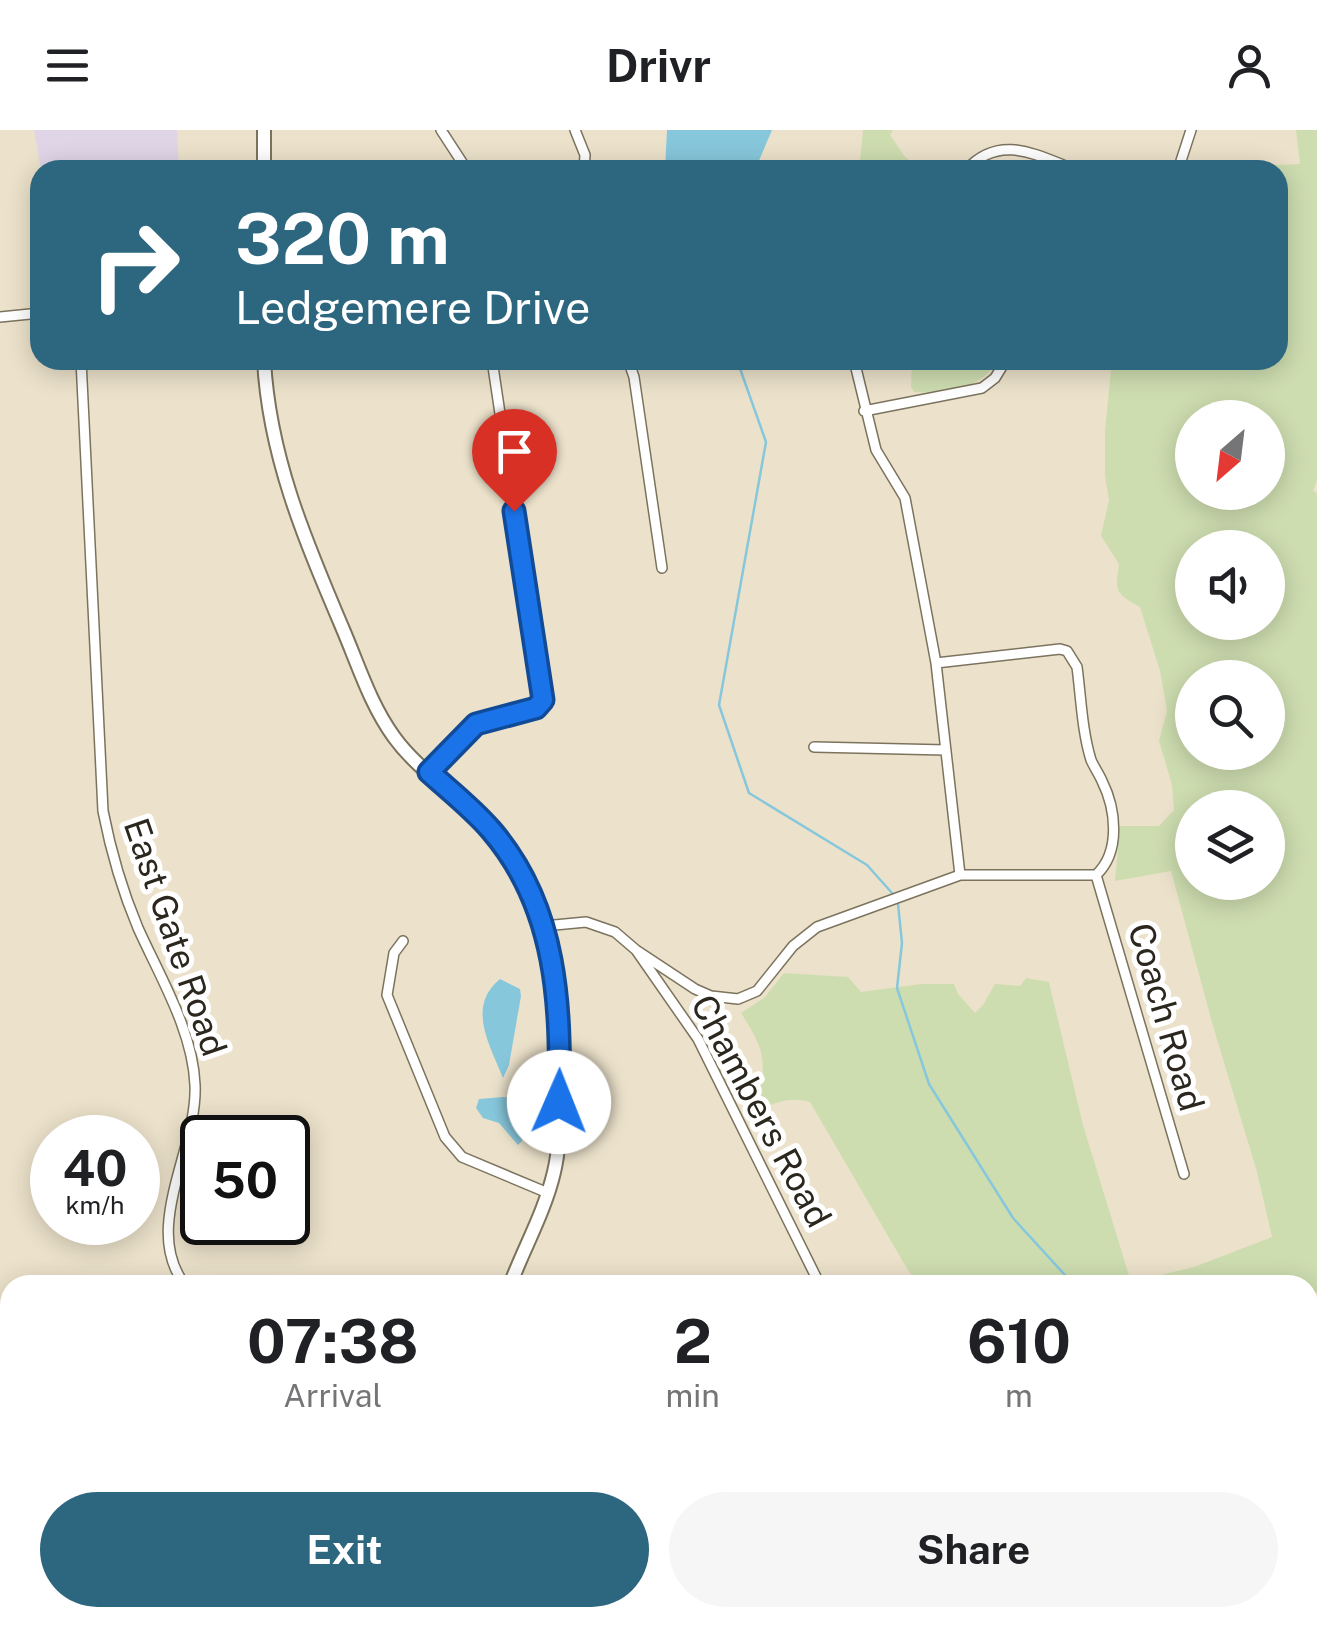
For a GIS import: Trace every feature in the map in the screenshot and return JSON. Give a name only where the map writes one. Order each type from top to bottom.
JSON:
[{"type":"main road","points":[[264,130],[264,160]]},
{"type":"main road","points":[[265,370],[282,476],[305,540],[380,714],[405,750],[494,833],[524,880],[544,926],[556,973],[559,1136],[548,1192],[514,1275]]},
{"type":"street","points":[[440,130],[460,160]]},
{"type":"street","points":[[575,130],[584,160]]},
{"type":"street","points":[[1181,160],[1191,130]]},
{"type":"street","points":[[979,160],[990,152],[1013,149],[1046,160]]},
{"type":"street","points":[[0,317],[30,315]]},
{"type":"street","name":"East Gate Road","points":[[81,370],[103,811],[117,876],[187,1041],[196,1088],[169,1229],[172,1262],[179,1275]]},
{"type":"street","points":[[429,772],[476,724],[536,708],[543,700],[494,370]]},
{"type":"street","points":[[630,370],[662,568]]},
{"type":"street","points":[[856,370],[876,450],[905,498],[936,663],[960,874]]},
{"type":"street","points":[[864,410],[963,394],[982,388],[999,370]]},
{"type":"street","points":[[636,950],[696,990],[738,999],[757,991],[792,946],[817,927],[960,874],[1096,875],[1107,865],[1114,844],[1112,818],[1104,784],[1092,762],[1072,656],[1060,650],[936,663]]},
{"type":"street","points":[[814,747],[946,750]]},
{"type":"street","name":"Coach Road","points":[[1096,875],[1184,1174]]},
{"type":"street","name":"Chambers Road","points":[[544,926],[586,922],[614,932],[636,950],[698,1038],[815,1275]]},
{"type":"street","points":[[403,941],[394,952],[387,995],[445,1137],[453,1150],[474,1164],[548,1192]]},
{"type":"shaded area","points":[[34,130],[177,130],[178,160],[39,160]]},
{"type":"green space","points":[[863,130],[893,130],[890,135],[909,160],[860,160]]},
{"type":"green space","points":[[1296,130],[1317,130],[1317,480],[1313,491],[1317,493],[1317,1275],[1160,1275],[1194,1267],[1272,1237],[1179,900],[1285,900],[1285,790],[1175,790],[1175,886],[1171,871],[1115,881],[1120,826],[1159,826],[1174,810],[1172,785],[1159,741],[1167,711],[1160,671],[1140,607],[1119,591],[1119,564],[1101,536],[1109,500],[1105,430],[1111,370],[1288,370],[1288,165],[1300,164]]},
{"type":"green space","points":[[912,370],[991,370],[962,388],[914,392]]},
{"type":"green space","points":[[784,973],[848,977],[861,992],[954,984],[975,1013],[995,984],[1020,986],[1026,978],[1049,982],[1083,1125],[1129,1275],[912,1275],[810,1102],[789,1100],[756,1111],[762,1059],[741,1013],[765,997]]},
{"type":"water","points":[[667,130],[772,130],[759,160],[666,160]]},
{"type":"water","points":[[500,979],[520,989],[521,996],[509,1065],[503,1078],[487,1040],[483,1014],[484,1002]]},
{"type":"water","points":[[479,1099],[541,1101],[538,1119],[523,1129],[518,1145],[499,1123],[483,1118],[476,1108]]},
{"type":"waterway","points":[[741,370],[766,442],[719,705],[749,793],[867,865],[892,893]]},
{"type":"waterway","points":[[898,904],[902,943],[897,988],[929,1084],[1013,1218],[1065,1275]]},
{"type":"route","points":[[514,511],[543,700],[536,708],[476,724],[429,772],[494,833],[538,910],[551,949],[559,998],[559,1102]]}]
